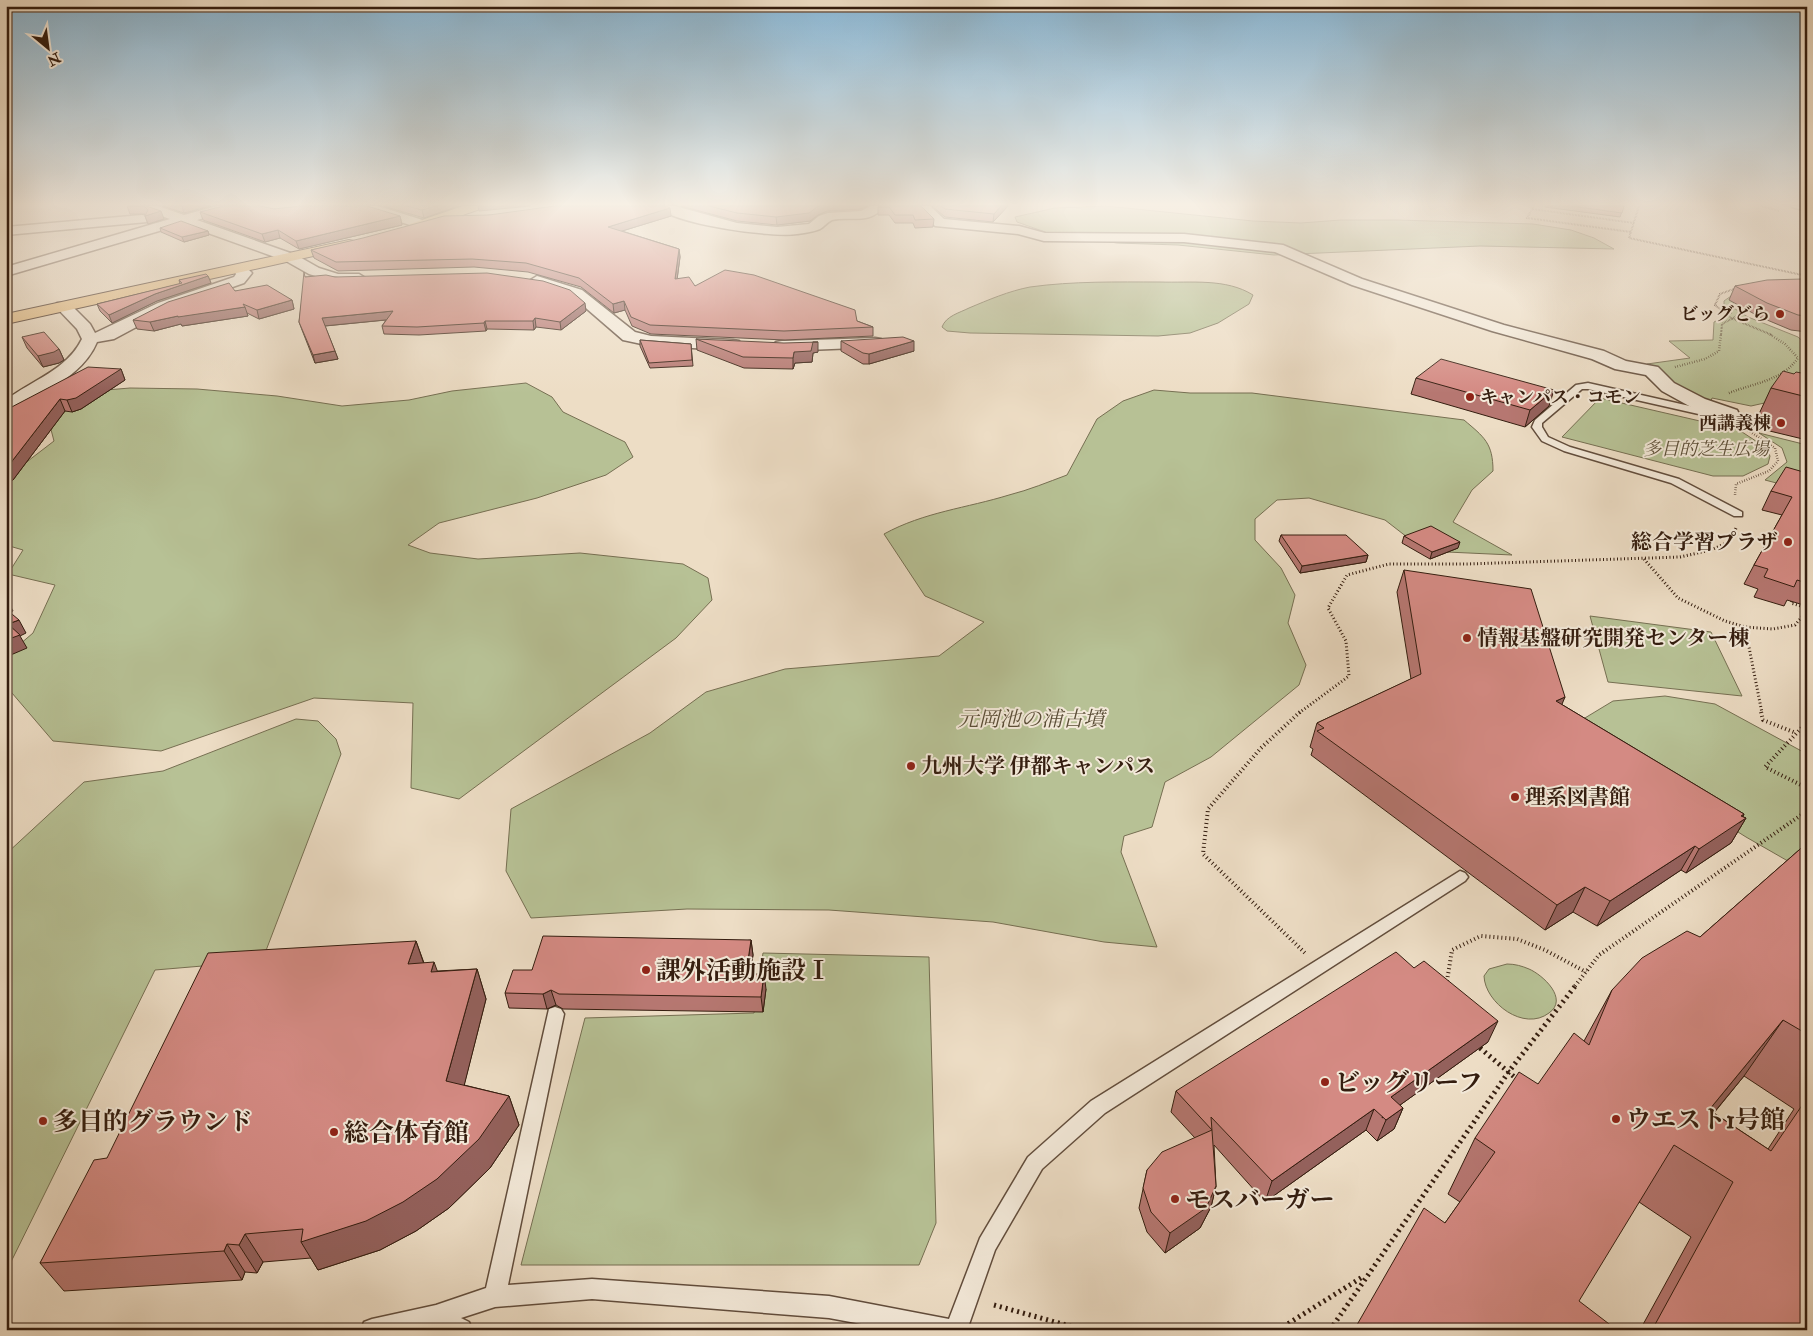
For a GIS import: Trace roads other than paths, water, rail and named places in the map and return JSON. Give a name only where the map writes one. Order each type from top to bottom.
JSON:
[{"type":"main road","points":[[6,319],[243,268]]},
{"type":"street","points":[[309,268],[336,278],[371,279]]},
{"type":"street","points":[[1325,268],[1357,282],[1498,328],[1598,355],[1622,365],[1640,367],[1652,371],[1668,387],[1698,403],[1730,414]]},
{"type":"street","points":[[90,338],[108,335],[164,306],[238,280],[245,273],[240,269]]},
{"type":"street","points":[[521,278],[577,293],[629,336],[651,341],[750,345]]},
{"type":"street","points":[[6,409],[21,396],[66,370],[87,348],[90,338],[84,327],[63,306]]},
{"type":"street","points":[[767,346],[887,343]]},
{"type":"lane","points":[[1730,414],[1703,412],[1588,386],[1579,387],[1538,422],[1538,427],[1545,439],[1567,449],[1674,481],[1738,514]]},
{"type":"lane","points":[[372,1330],[436,1316],[495,1296],[592,1289],[829,1307],[954,1330],[987,1245],[1035,1163],[1098,1107],[1460,876]]},
{"type":"lane","points":[[495,1296],[555,1014]]},
{"type":"lane","points":[[436,1316],[461,1330]]},
{"type":"place","name":"ビッグどら","points":[[1780,314]]},
{"type":"place","name":"キャンパス・コモン","points":[[1470,397]]},
{"type":"place","name":"西講義棟","points":[[1781,423]]},
{"type":"place","name":"総合学習プラザ","points":[[1788,542]]},
{"type":"place","name":"情報基盤研究開発センター棟","points":[[1467,638]]},
{"type":"place","name":"九州大学 伊都キャンパス","points":[[911,766]]},
{"type":"place","name":"理系図書館","points":[[1515,797]]},
{"type":"place","name":"課外活動施設Ⅰ","points":[[646,970]]},
{"type":"place","name":"ビッグリーフ","points":[[1325,1082]]},
{"type":"place","name":"ウエスト1号館","points":[[1616,1119]]},
{"type":"place","name":"多目的グラウンド","points":[[43,1121]]},
{"type":"place","name":"総合体育館","points":[[334,1132]]},
{"type":"place","name":"モスバーガー","points":[[1175,1199]]},
{"type":"park label","name":"多目的芝生広場","points":[[1706,449]]},
{"type":"park label","name":"元岡池の浦古墳","points":[[1031,719]]}]
